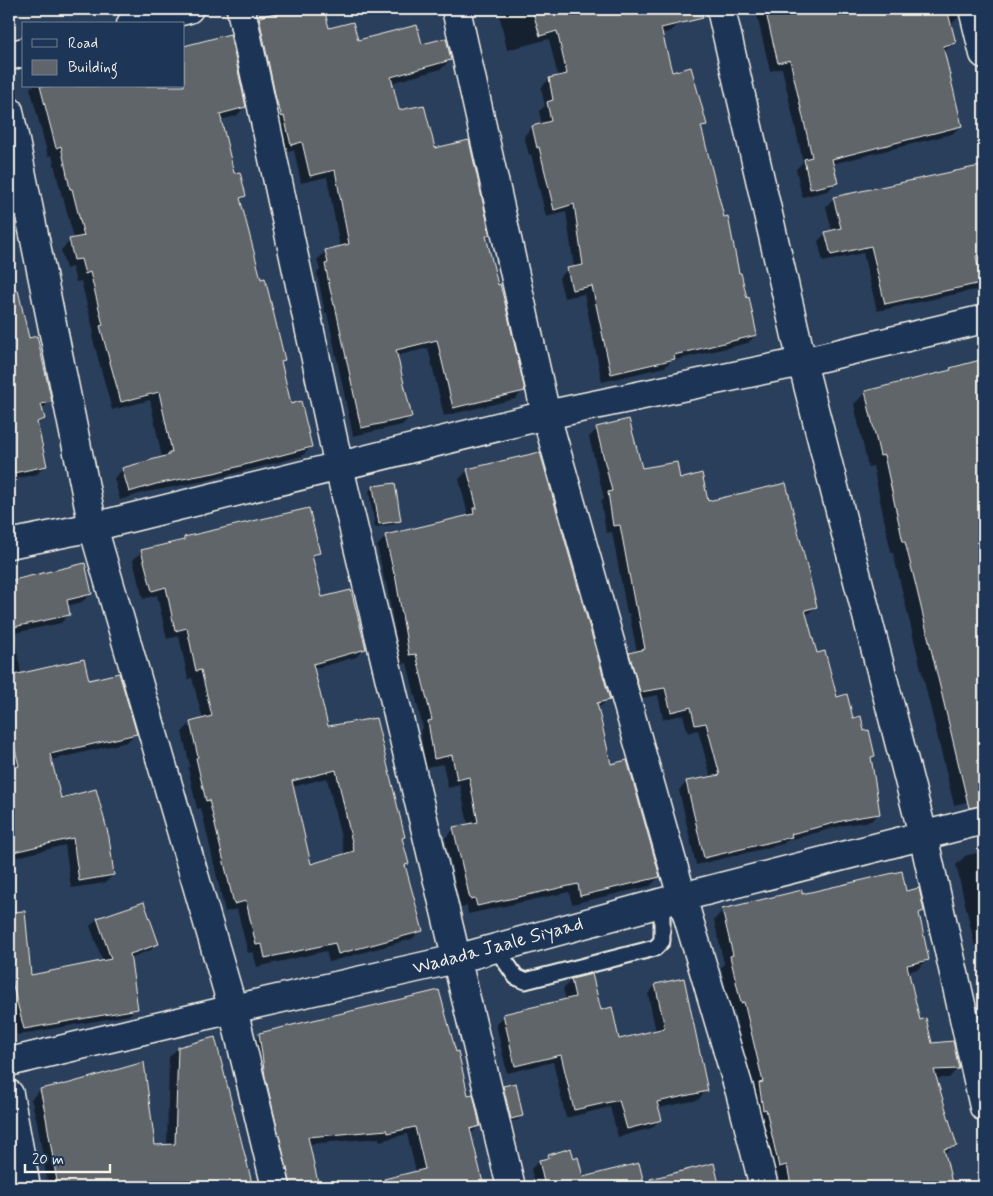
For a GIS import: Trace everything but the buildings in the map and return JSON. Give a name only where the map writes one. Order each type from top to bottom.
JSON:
[{"type":"street","points":[[139,22],[189,9]]},
{"type":"street","points":[[241,9],[338,467],[511,1187]]},
{"type":"street","points":[[456,9],[546,415],[672,900],[740,1092],[764,1187]]},
{"type":"street","points":[[721,9],[802,362],[923,835],[984,1107]]},
{"type":"street","points":[[973,9],[984,54]]},
{"type":"street","points":[[9,56],[22,53]]},
{"type":"street","points":[[9,111],[93,527],[233,1009],[276,1187]]},
{"type":"street","points":[[9,544],[93,527],[546,415],[802,362],[984,319]]},
{"type":"street","name":"Wadada Jaale Siyaad","points":[[9,1062],[456,959],[672,900],[984,820]]},
{"type":"street","points":[[9,1094],[26,1187]]},
{"type":"lane","points":[[496,948],[516,977],[525,981],[655,948],[662,941],[672,900]]}]
